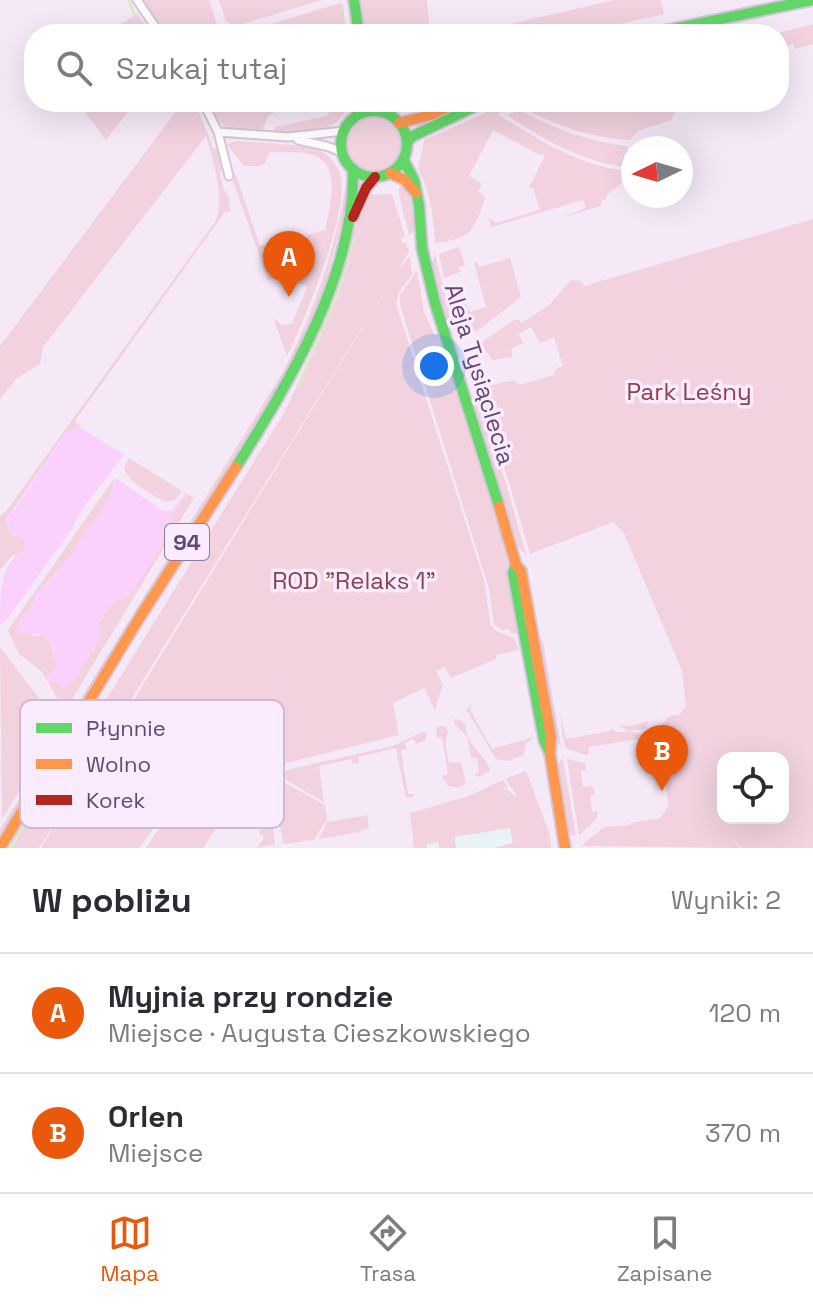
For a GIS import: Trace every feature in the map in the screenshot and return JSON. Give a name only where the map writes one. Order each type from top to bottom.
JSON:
[{"type":"main road","points":[[354,0],[358,24]]},
{"type":"main road","points":[[697,24],[812,0]]},
{"type":"main road","points":[[358,112],[344,131],[342,152],[353,169],[375,177],[390,173],[403,159],[407,142],[413,136],[463,112]]},
{"type":"main road","points":[[357,116],[381,112],[399,123],[407,142]]},
{"type":"main road","points":[[399,123],[437,112]]},
{"type":"main road","name":"Aleja Tysiąclecia","points":[[403,159],[414,180],[422,248],[435,303],[516,565],[521,571],[551,737],[550,754],[565,848]]},
{"type":"main road","name":"94","points":[[349,225],[353,169]]},
{"type":"main road","points":[[390,173],[405,180],[416,193]]},
{"type":"main road","name":"94","points":[[91,700],[289,379],[330,289],[349,225],[366,188],[375,177]]},
{"type":"main road","name":"94","points":[[0,848],[20,816]]},
{"type":"street","points":[[137,0],[153,24]]},
{"type":"street","points":[[208,112],[218,132],[229,176]]},
{"type":"street","points":[[288,137],[344,131]]},
{"type":"street","points":[[218,132],[288,137],[342,152]]},
{"type":"shaded area","points":[[503,792],[550,848],[427,848],[420,812]]},
{"type":"green space","points":[[142,0],[209,0],[217,24],[158,24]]},
{"type":"green space","points":[[219,0],[322,0],[243,24],[226,21]]},
{"type":"green space","points":[[360,0],[427,0],[429,24],[363,24]]},
{"type":"green space","points":[[614,0],[661,0],[664,14],[620,24],[510,24]]},
{"type":"green space","points":[[340,3],[343,4],[345,24],[271,24]]},
{"type":"green space","points":[[137,14],[144,24],[121,24]]},
{"type":"green space","points":[[813,24],[813,44],[795,49],[793,44],[789,45],[789,30]]},
{"type":"green space","points":[[85,112],[127,112],[106,140]]},
{"type":"green space","points":[[176,112],[199,112],[213,148],[216,148],[222,168],[223,188],[231,211],[224,213],[75,421],[81,426],[65,433],[6,520],[11,534],[25,540],[24,552],[12,556],[0,570],[0,516],[215,222],[219,191],[206,136],[43,347],[40,364],[17,378],[0,399],[0,346]]},
{"type":"green space","points":[[213,112],[276,112],[269,115],[262,130],[228,128]]},
{"type":"green space","points":[[330,112],[344,112],[329,127],[319,130],[274,131],[275,127],[327,116]]},
{"type":"green space","points":[[487,112],[501,112],[497,114],[543,142],[590,163],[621,170],[621,184],[606,196],[606,200],[602,200],[601,206],[560,218],[586,208],[583,200],[491,227],[488,218],[496,223],[540,210],[533,188],[529,188],[545,155],[493,130],[469,176],[482,184],[478,191],[485,198],[478,218],[464,235],[435,243],[431,204],[418,169],[424,140]]},
{"type":"green space","points":[[524,112],[572,134],[621,145],[621,166],[593,160],[535,133],[507,115]]},
{"type":"green space","points":[[532,112],[676,112],[671,120],[638,131],[633,136],[621,136],[621,139],[588,134]]},
{"type":"green space","points":[[373,117],[393,125],[401,145],[393,165],[373,173],[353,165],[345,145],[353,125]]},
{"type":"green space","points":[[236,141],[293,145],[321,151],[330,158],[340,174],[342,191],[333,238],[287,356],[273,317],[281,325],[292,324],[307,287],[278,278],[268,280],[232,178],[236,175],[260,246],[278,241],[285,259],[309,250],[307,235],[325,230],[331,197],[331,174],[319,158],[299,153],[270,152],[260,166],[244,166],[227,145]]},
{"type":"green space","points":[[403,185],[414,213],[415,231],[409,235],[399,195]]},
{"type":"green space","points":[[345,189],[351,190],[323,291],[288,371],[85,700],[80,700],[283,372],[304,328],[335,237]]},
{"type":"green space","points":[[392,194],[405,236],[401,238],[402,243],[406,243],[409,252],[131,700],[106,700],[284,413],[338,294],[354,238],[350,239],[366,195]]},
{"type":"green space","name":"Park Leśny","points":[[813,219],[813,848],[742,848],[732,839],[740,848],[581,846],[604,827],[660,818],[668,807],[665,781],[655,771],[652,758],[643,759],[640,739],[589,747],[589,754],[586,755],[565,748],[559,710],[566,739],[611,731],[611,727],[616,732],[628,732],[619,725],[630,726],[649,721],[645,729],[629,731],[643,735],[646,730],[666,727],[662,724],[669,716],[679,715],[686,706],[682,671],[624,533],[613,522],[530,554],[510,485],[476,389],[514,380],[523,384],[554,375],[557,368],[563,366],[554,337],[540,343],[531,327],[519,334],[523,343],[511,349],[513,357],[492,360],[487,352],[479,355],[482,380],[476,383],[465,354],[514,320],[522,323],[549,305],[571,280],[581,281],[584,286]]},
{"type":"green space","points":[[459,247],[465,265],[459,267],[460,272],[444,278],[439,254]]},
{"type":"green space","points":[[435,255],[453,325],[448,326],[431,265]]},
{"type":"green space","name":"ROD \"Relaks 1\"","points":[[410,256],[412,275],[399,292],[396,304],[484,580],[491,626],[514,638],[519,650],[496,655],[496,659],[451,678],[445,667],[436,671],[443,684],[435,710],[424,688],[393,703],[399,735],[284,764],[284,700],[134,700],[398,270]]},
{"type":"green space","points":[[510,258],[521,297],[477,331],[461,336],[452,307],[466,304],[470,312],[486,307],[474,263],[477,262],[479,267]]},
{"type":"green space","points":[[417,271],[424,312],[434,335],[437,334],[496,515],[524,635],[504,631],[494,625],[489,589],[400,305],[400,295]]},
{"type":"green space","points":[[474,396],[507,486],[526,555],[517,545],[474,408]]},
{"type":"green space","points":[[129,458],[182,491],[175,500],[166,502],[149,493],[124,469]]},
{"type":"green space","points":[[115,477],[112,493],[93,524],[36,595],[32,607],[18,623],[32,636],[44,635],[57,667],[46,678],[49,684],[55,680],[58,682],[94,650],[101,628],[96,626],[115,599],[149,566],[174,524],[169,521],[171,517],[187,494],[194,498],[72,700],[58,700],[41,671],[19,654],[8,630]]},
{"type":"green space","points":[[540,638],[561,746],[553,737],[537,639]]},
{"type":"green space","points":[[0,647],[40,700],[20,700],[20,790],[2,819]]},
{"type":"green space","points":[[472,706],[470,710],[492,749],[534,737],[525,745],[524,755],[508,761],[496,759],[466,709]]},
{"type":"green space","points":[[454,719],[461,720],[466,726],[469,739],[490,771],[478,777],[475,774],[479,773],[477,758],[471,758],[467,736],[454,724]]},
{"type":"green space","points":[[442,726],[448,733],[445,742],[449,763],[461,762],[466,783],[459,788],[448,786],[442,776],[448,774],[442,737],[436,738],[437,727]]},
{"type":"green space","points":[[422,732],[427,733],[425,741],[416,744],[413,739],[405,743],[407,749],[401,750],[408,794],[415,794],[413,797],[406,798],[396,748],[358,757],[359,763],[353,764],[351,759],[319,766],[324,802],[284,779],[286,770],[393,746]]},
{"type":"green space","points":[[561,759],[576,836],[568,830],[558,766]]},
{"type":"green space","points":[[567,759],[585,763],[586,770],[581,771],[583,787],[592,786],[595,794],[590,796],[592,812],[598,811],[596,820],[579,835]]},
{"type":"green space","points":[[526,771],[549,832],[551,848],[494,848],[513,843],[510,828],[455,837],[456,848],[439,848],[438,842],[427,844],[427,848],[414,848],[410,813],[469,796],[503,780],[509,788],[501,787],[518,797],[505,779]]},
{"type":"green space","points":[[284,782],[325,805],[327,819],[314,840],[283,843],[281,828],[284,828]]},
{"type":"green space","points":[[20,797],[20,805],[0,838],[0,829]]},
{"type":"green space","points":[[367,815],[369,828],[361,832],[319,839],[327,822]]},
{"type":"green space","points":[[20,824],[20,828],[52,828],[39,848],[5,848]]},
{"type":"green space","points":[[53,828],[154,828],[139,848],[41,848]]},
{"type":"green space","points":[[159,828],[216,828],[203,848],[146,848]]},
{"type":"green space","name":"ROD \"Relaks 1\"","points":[[261,828],[273,828],[275,844],[257,848],[264,837],[259,833]]},
{"type":"sand","points":[[78,426],[124,455],[83,508],[70,532],[5,622],[0,624],[3,581],[10,563],[24,551],[25,540],[11,534],[6,516],[13,512],[65,433]]},
{"type":"sand","points":[[116,478],[163,511],[173,510],[187,494],[169,521],[175,524],[133,592],[122,601],[115,599],[96,625],[101,628],[103,636],[77,677],[63,688],[55,680],[49,684],[46,678],[57,667],[50,644],[44,635],[16,634],[18,623],[32,607],[36,595],[93,524],[112,493]]},
{"type":"waterway","points":[[129,0],[135,16]]},
{"type":"waterway","points":[[298,386],[338,294],[354,237]]},
{"type":"waterway","points":[[10,848],[23,828]]},
{"type":"traffic: fast","points":[[354,0],[358,24]]},
{"type":"traffic: fast","points":[[697,24],[812,0]]},
{"type":"traffic: fast","points":[[368,112],[351,121],[342,138],[342,150],[351,167],[368,176],[386,174],[401,162],[407,144]]},
{"type":"traffic: fast","points":[[380,112],[397,121],[407,144]]},
{"type":"traffic: fast","points":[[407,142],[413,136],[463,112]]},
{"type":"traffic: fast","points":[[403,159],[414,180],[422,248],[435,303],[499,506]]},
{"type":"traffic: fast","points":[[236,467],[297,363],[331,287],[351,208],[353,169]]},
{"type":"traffic: fast","points":[[516,565],[513,573],[544,740],[549,751]]},
{"type":"traffic: slow","points":[[399,123],[437,112]]},
{"type":"traffic: slow","points":[[390,173],[405,180],[416,193]]},
{"type":"traffic: slow","points":[[90,700],[236,467]]},
{"type":"traffic: slow","points":[[499,506],[516,565],[521,571],[551,737],[550,754],[565,848]]},
{"type":"traffic: slow","points":[[0,848],[20,815]]},
{"type":"traffic: jam","points":[[353,217],[366,188],[375,177]]},
{"type":"place","name":"Myjnia przy rondzie","points":[[289,297]]},
{"type":"place","name":"Orlen","points":[[662,791]]}]
